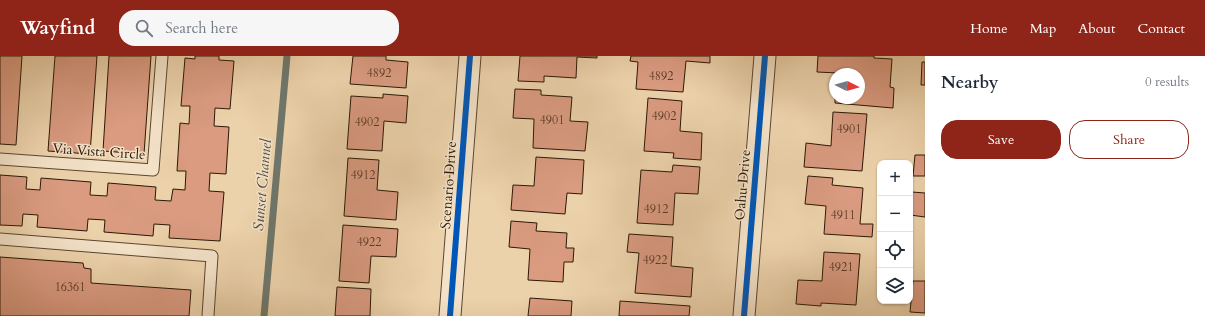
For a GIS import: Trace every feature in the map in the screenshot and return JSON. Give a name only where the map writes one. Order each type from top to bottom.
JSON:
[{"type":"street","name":"Scenario Drive","points":[[450,316],[470,56]]},
{"type":"street","name":"Oahu Drive","points":[[744,316],[765,56]]},
{"type":"lane","name":"Via Vista Circle","points":[[0,159],[153,170],[162,56]]},
{"type":"lane","points":[[0,239],[212,256],[208,316]]},
{"type":"building","points":[[0,56],[22,56],[16,145],[0,144]]},
{"type":"building","points":[[55,56],[97,56],[90,154],[48,151]]},
{"type":"building","points":[[109,56],[151,56],[144,154],[103,151]]},
{"type":"building","points":[[195,56],[219,56],[219,60],[234,61],[230,109],[215,108],[214,126],[229,127],[226,174],[210,173],[209,191],[224,192],[220,241],[169,238],[170,225],[154,224],[153,236],[104,232],[105,220],[88,219],[87,231],[37,227],[38,215],[23,214],[22,226],[0,225],[0,175],[27,177],[26,189],[40,190],[41,178],[91,182],[90,195],[107,196],[108,183],[156,187],[155,200],[171,201],[173,189],[185,190],[186,171],[177,171],[180,123],[189,124],[190,106],[181,106],[185,58],[195,59]]},
{"type":"building","points":[[353,56],[386,56],[386,60],[408,62],[406,88],[350,84]]},
{"type":"building","points":[[520,56],[597,56],[597,58],[577,57],[576,78],[544,76],[544,82],[518,81]]},
{"type":"building","points":[[631,56],[710,56],[710,63],[686,61],[683,92],[636,89],[638,62],[630,61]]},
{"type":"building","points":[[818,56],[874,56],[874,58],[892,59],[890,87],[894,88],[893,108],[847,104],[865,104],[865,68],[829,68],[829,73],[817,72]]},
{"type":"building","points":[[922,62],[925,62],[925,85],[921,85]]},
{"type":"building","points":[[515,89],[541,90],[541,95],[572,97],[570,121],[588,122],[585,151],[533,148],[534,119],[513,118]]},
{"type":"building","points":[[383,94],[408,96],[406,123],[384,121],[382,151],[347,149],[351,96],[383,98]]},
{"type":"building","points":[[648,98],[682,101],[680,131],[702,133],[701,160],[673,158],[674,153],[644,151]]},
{"type":"building","points":[[833,112],[867,114],[862,171],[804,167],[806,143],[831,146]]},
{"type":"building","points":[[915,155],[925,155],[925,176],[913,176]]},
{"type":"building","points":[[536,157],[584,160],[582,194],[567,193],[565,214],[511,210],[513,185],[534,186]]},
{"type":"building","points":[[348,158],[379,160],[377,190],[398,192],[396,220],[344,216]]},
{"type":"building","points":[[673,165],[700,167],[698,194],[675,193],[673,225],[637,223],[641,170],[672,172]]},
{"type":"building","points":[[808,176],[833,178],[832,185],[863,188],[860,224],[873,224],[872,237],[824,234],[826,206],[805,204]]},
{"type":"building","points":[[913,192],[925,193],[925,217],[913,215]]},
{"type":"building","points":[[511,221],[537,223],[536,231],[567,233],[566,248],[574,248],[573,262],[564,262],[563,282],[528,280],[530,249],[509,247]]},
{"type":"building","points":[[343,225],[398,229],[396,257],[371,256],[369,283],[339,281]]},
{"type":"building","points":[[629,234],[673,237],[671,266],[693,268],[691,297],[635,293],[639,253],[627,252]]},
{"type":"building","points":[[824,252],[860,254],[856,305],[821,303],[821,306],[796,304],[798,280],[822,281]]},
{"type":"building","points":[[0,257],[83,263],[84,268],[91,269],[91,283],[191,290],[189,316],[0,316]]},
{"type":"building","points":[[913,281],[925,281],[925,313],[910,312],[911,304],[913,304]]},
{"type":"building","points":[[337,287],[371,289],[370,316],[335,316]]},
{"type":"building","points":[[530,298],[572,301],[571,316],[528,316]]},
{"type":"building","points":[[620,301],[690,306],[689,316],[619,316]]},
{"type":"waterway","name":"Sunset Channel","points":[[264,316],[287,56]]},
{"type":"cycle path","points":[[450,316],[470,56]]},
{"type":"cycle path","points":[[744,316],[765,56]]}]
